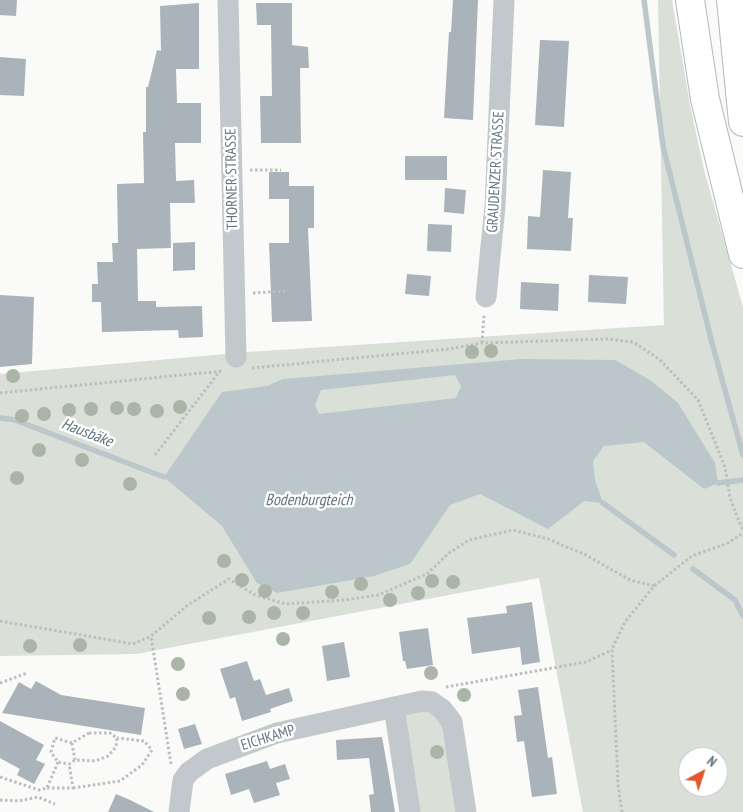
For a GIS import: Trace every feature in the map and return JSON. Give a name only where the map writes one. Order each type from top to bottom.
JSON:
[{"type":"highway","points":[[690,0],[705,99],[743,254]]},
{"type":"highway","points":[[731,0],[743,122]]},
{"type":"street","name":"THORNER STRASSE","points":[[228,0],[234,294],[233,367]]},
{"type":"street","name":"GRAUDENZER STRASSE","points":[[486,297],[495,206],[504,0]]},
{"type":"street","name":"EICHKAMP","points":[[183,780],[189,772],[207,759],[277,733],[422,701],[432,702]]},
{"type":"street","points":[[432,702],[442,709],[452,722],[466,812]]},
{"type":"street","points":[[394,708],[410,812]]},
{"type":"street","points":[[179,812],[183,780]]},
{"type":"path","points":[[232,170],[281,170]]},
{"type":"path","points":[[234,294],[287,291]]},
{"type":"path","points":[[482,343],[486,297]]},
{"type":"path","points":[[0,393],[233,367],[449,349],[482,343],[607,339],[633,342],[659,359],[698,400],[724,467],[730,498],[743,532],[728,543],[692,556],[654,586],[625,622],[612,649],[618,785],[622,812]]},
{"type":"path","points":[[155,456],[233,367]]},
{"type":"path","points":[[0,621],[133,644],[151,636],[188,605],[229,579],[255,595],[286,604],[378,596],[427,574],[449,553],[469,540],[513,530],[548,539],[586,555],[630,580],[654,586]]},
{"type":"path","points":[[151,636],[171,767],[183,780]]},
{"type":"path","points":[[432,702],[444,687],[586,662],[612,649]]},
{"type":"path","points":[[0,683],[27,673]]},
{"type":"path","points":[[0,776],[39,790],[47,788],[73,788],[120,781],[142,765],[152,750],[144,741],[117,738],[110,733],[89,733],[72,743],[55,738],[51,752],[58,762],[69,764],[76,760],[94,761],[108,756],[116,747],[117,738]]},
{"type":"path","points":[[72,743],[76,760]]},
{"type":"path","points":[[47,788],[58,762]]},
{"type":"path","points":[[69,764],[73,788]]},
{"type":"path","points":[[0,800],[18,801],[38,797],[55,804]]},
{"type":"shaded area","points":[[658,0],[672,0],[690,105],[704,170],[743,307],[743,812],[583,812],[539,578],[136,654],[0,656],[0,374],[248,352],[664,325]]},
{"type":"shaded area","points":[[394,707],[442,709],[466,812],[410,812]]},
{"type":"water","name":"Bodenburgteich","points":[[522,359],[615,360],[650,380],[678,403],[715,463],[718,483],[704,489],[644,442],[604,446],[593,461],[595,480],[603,503],[584,501],[548,529],[480,494],[450,505],[410,564],[374,576],[277,593],[257,583],[222,526],[164,477],[222,392],[267,386],[283,379]],"holes":[[[455,375],[461,386],[456,398],[319,414],[315,405],[321,390]]]},
{"type":"building","points":[[0,0],[17,0],[16,16],[0,15]]},
{"type":"building","points":[[453,0],[478,0],[473,120],[444,118],[449,32],[451,32]]},
{"type":"building","points":[[199,3],[199,69],[176,69],[177,103],[201,103],[201,143],[175,143],[176,181],[194,180],[195,203],[170,203],[171,248],[137,249],[138,301],[156,301],[156,307],[202,306],[203,337],[179,338],[178,330],[102,332],[101,302],[92,302],[92,284],[98,284],[97,262],[113,262],[112,243],[118,243],[117,184],[144,183],[143,132],[146,132],[146,87],[148,87],[157,50],[161,51],[160,6]]},
{"type":"building","points":[[256,3],[292,3],[292,45],[308,47],[309,68],[300,68],[301,143],[261,143],[260,96],[272,96],[271,25],[257,25]]},
{"type":"building","points":[[540,40],[569,41],[564,127],[535,125]]},
{"type":"building","points":[[0,57],[26,59],[24,96],[0,95]]},
{"type":"building","points":[[405,156],[447,156],[447,180],[405,180]]},
{"type":"building","points":[[543,170],[571,172],[568,218],[573,218],[571,251],[527,249],[528,216],[540,217]]},
{"type":"building","points":[[269,172],[289,172],[289,186],[314,186],[314,228],[308,228],[312,321],[272,322],[269,243],[289,243],[289,199],[269,199]]},
{"type":"building","points":[[445,188],[466,190],[464,214],[444,212]]},
{"type":"building","points":[[428,224],[452,225],[451,252],[427,251]]},
{"type":"building","points":[[195,242],[195,270],[173,271],[173,243]]},
{"type":"building","points":[[407,274],[431,276],[429,296],[405,294]]},
{"type":"building","points":[[589,275],[628,277],[626,304],[588,302]]},
{"type":"building","points":[[521,282],[559,284],[558,311],[520,309]]},
{"type":"building","points":[[0,295],[34,297],[32,364],[0,367]]},
{"type":"building","points":[[532,602],[540,662],[522,665],[520,647],[472,654],[467,618],[507,613],[506,606]]},
{"type":"building","points":[[428,628],[433,665],[407,669],[405,661],[403,661],[399,632]]},
{"type":"building","points":[[344,642],[350,677],[327,681],[322,646]]},
{"type":"building","points":[[247,661],[254,681],[260,679],[266,695],[289,688],[293,701],[270,709],[271,712],[242,721],[235,697],[230,699],[220,669]]},
{"type":"building","points":[[36,681],[61,695],[145,708],[141,735],[2,713],[19,682],[31,689]]},
{"type":"building","points":[[538,687],[548,758],[552,757],[557,794],[532,797],[524,741],[517,742],[514,716],[522,715],[518,690]]},
{"type":"building","points":[[0,721],[44,745],[36,760],[45,764],[34,784],[17,775],[20,769],[0,758]]},
{"type":"building","points":[[195,724],[202,744],[184,749],[178,729]]},
{"type":"building","points":[[382,737],[395,812],[371,812],[369,795],[374,794],[369,758],[337,760],[336,740]]},
{"type":"building","points":[[267,761],[270,769],[285,764],[290,779],[276,783],[280,795],[254,803],[249,789],[231,795],[225,774]]},
{"type":"building","points":[[116,794],[130,800],[154,812],[108,812]]},
{"type":"waterway","points":[[644,0],[663,146],[712,343],[743,455]]},
{"type":"waterway","name":"Hausbäke","points":[[0,418],[15,420],[164,477]]},
{"type":"waterway","name":"Hausbäke","points":[[718,483],[743,480]]},
{"type":"waterway","points":[[603,503],[674,555]]},
{"type":"waterway","points":[[693,569],[735,600],[743,616]]}]
